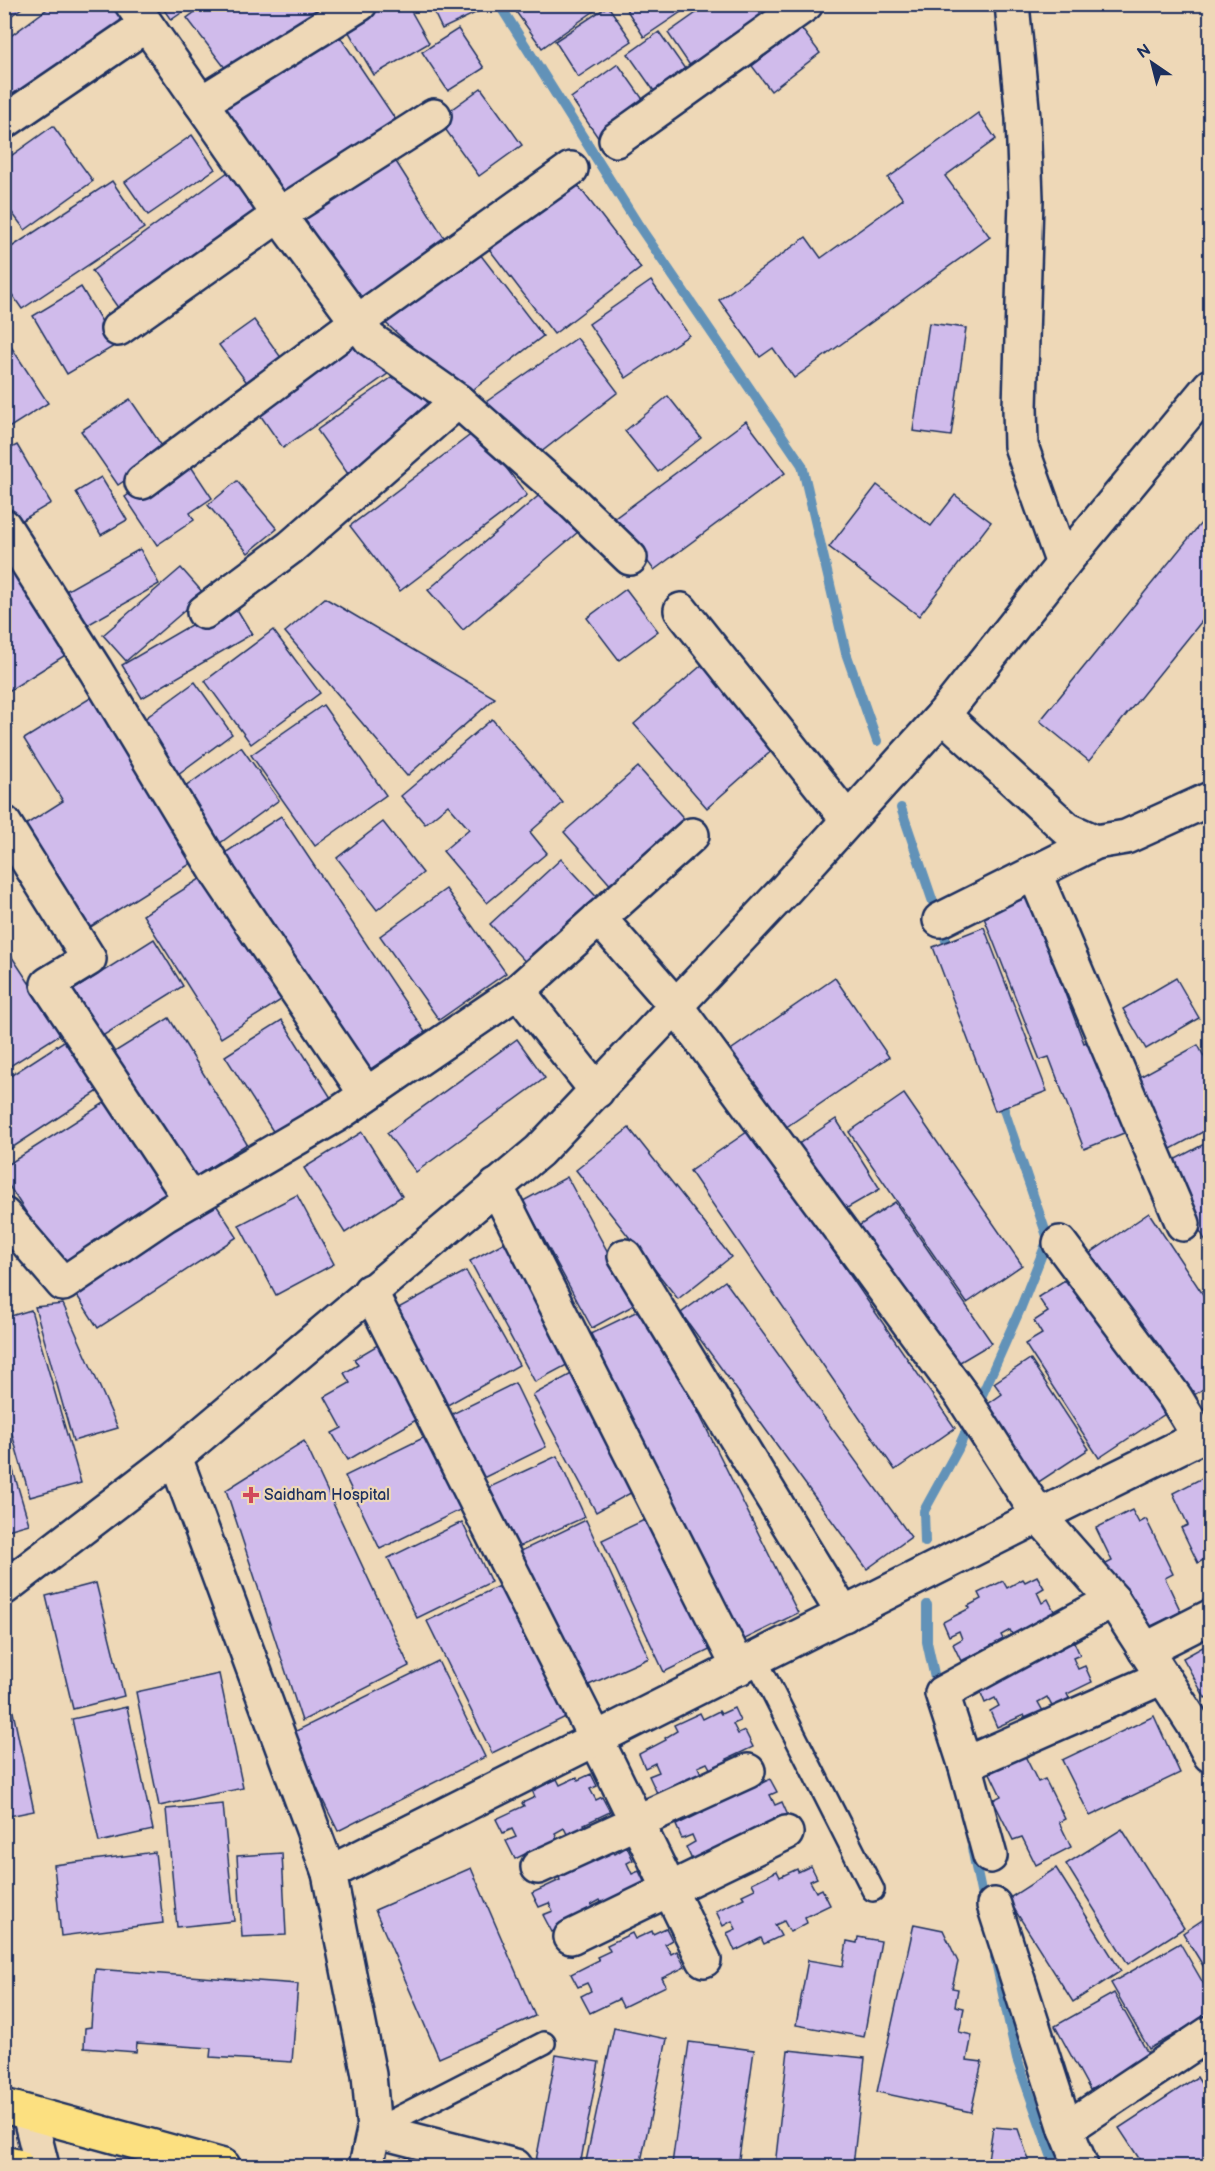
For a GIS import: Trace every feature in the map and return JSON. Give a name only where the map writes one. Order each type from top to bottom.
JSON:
[{"type":"main road","points":[[17,2110],[223,2166]]},
{"type":"main road","points":[[4,2163],[17,2166]]},
{"type":"street","points":[[201,103],[360,4]]},
{"type":"street","points":[[616,140],[806,4]]},
{"type":"street","points":[[1012,4],[1015,15],[1023,118],[1026,199],[1020,408],[1022,446],[1063,564]]},
{"type":"street","points":[[4,122],[139,15],[279,215],[370,339],[458,401],[630,558]]},
{"type":"street","points":[[118,329],[279,215],[434,116]]},
{"type":"street","points":[[142,482],[357,322],[571,169]]},
{"type":"street","points":[[4,1588],[175,1457],[539,1151],[676,1006],[943,715],[1063,564],[1210,386]]},
{"type":"street","points":[[204,612],[291,547],[458,401]]},
{"type":"street","points":[[4,526],[220,877],[366,1094]]},
{"type":"street","points":[[681,610],[848,820]]},
{"type":"street","points":[[943,715],[1067,829],[1096,842]]},
{"type":"street","points":[[940,920],[1096,842],[1126,837],[1210,799]]},
{"type":"street","points":[[4,823],[88,959],[48,984],[191,1200]]},
{"type":"street","points":[[4,1215],[63,1284],[191,1200],[338,1114],[518,991],[692,836]]},
{"type":"street","points":[[1034,872],[1183,1224]]},
{"type":"street","points":[[599,918],[676,1006],[963,1397],[1039,1516],[1113,1600],[1163,1677],[1202,1720],[1210,1755]]},
{"type":"street","points":[[518,991],[597,1091]]},
{"type":"street","points":[[496,1186],[748,1664]]},
{"type":"street","points":[[329,1873],[1205,1435],[1060,1243]]},
{"type":"street","points":[[625,1256],[844,1615]]},
{"type":"street","points":[[370,1291],[704,1960]]},
{"type":"street","points":[[175,1457],[329,1873],[369,2075],[374,2130],[366,2166]]},
{"type":"street","points":[[990,1856],[965,1764],[942,1693],[1113,1600]]},
{"type":"street","points":[[1145,1650],[1210,1617]]},
{"type":"street","points":[[965,1764],[1163,1677]]},
{"type":"street","points":[[537,1867],[748,1771]]},
{"type":"street","points":[[571,1937],[786,1833]]},
{"type":"street","points":[[994,1905],[1066,2129],[1081,2166]]},
{"type":"street","points":[[1066,2129],[1210,2033]]},
{"type":"street","points":[[17,2110],[42,2166]]},
{"type":"street","points":[[374,2130],[515,2166]]},
{"type":"lane","points":[[748,1664],[873,1890]]},
{"type":"lane","points":[[374,2130],[544,2043]]},
{"type":"building","points":[[4,4],[27,4],[4,21]]},
{"type":"building","points":[[54,4],[117,4],[127,18],[4,107],[4,41]]},
{"type":"building","points":[[160,4],[194,4],[171,20]]},
{"type":"building","points":[[206,4],[320,4],[323,8],[232,77],[187,18]]},
{"type":"building","points":[[374,4],[407,4],[429,43],[374,75],[343,22]]},
{"type":"building","points":[[430,4],[482,4],[484,9],[442,29]]},
{"type":"building","points":[[521,4],[604,4],[542,48],[514,9]]},
{"type":"building","points":[[623,4],[693,4],[644,37]]},
{"type":"building","points":[[709,4],[793,4],[697,76],[668,33]]},
{"type":"building","points":[[608,6],[632,41],[578,77],[555,41]]},
{"type":"building","points":[[801,28],[820,53],[771,91],[752,66]]},
{"type":"building","points":[[458,29],[484,68],[448,91],[422,52]]},
{"type":"building","points":[[336,31],[398,123],[286,196],[225,107]]},
{"type":"building","points":[[659,32],[690,76],[659,98],[628,54]]},
{"type":"building","points":[[618,64],[649,108],[601,142],[571,98]]},
{"type":"building","points":[[481,88],[522,145],[479,176],[438,119]]},
{"type":"building","points":[[978,113],[996,139],[945,176],[990,237],[794,378],[773,348],[760,357],[719,300],[806,237],[821,258],[903,199],[888,178]]},
{"type":"building","points":[[53,126],[93,181],[25,230],[4,202],[4,161]]},
{"type":"building","points":[[192,135],[215,169],[148,215],[125,182]]},
{"type":"building","points":[[388,149],[452,250],[362,308],[297,207]]},
{"type":"building","points":[[228,172],[262,220],[126,319],[92,271]]},
{"type":"building","points":[[570,175],[641,268],[554,334],[483,241]]},
{"type":"building","points":[[112,181],[144,228],[22,309],[4,283],[4,252]]},
{"type":"building","points":[[473,245],[543,336],[466,395],[380,318]]},
{"type":"building","points":[[651,281],[689,335],[626,378],[589,324]]},
{"type":"building","points":[[81,287],[116,345],[67,374],[33,316]]},
{"type":"building","points":[[254,320],[285,363],[251,388],[219,345]]},
{"type":"building","points":[[929,323],[966,328],[951,436],[913,431]]},
{"type":"building","points":[[4,336],[48,403],[4,431]]},
{"type":"building","points":[[364,338],[389,373],[283,448],[258,412]]},
{"type":"building","points":[[577,338],[618,392],[536,456],[483,404]]},
{"type":"building","points":[[404,369],[435,413],[348,474],[317,430]]},
{"type":"building","points":[[668,396],[701,438],[658,472],[625,431]]},
{"type":"building","points":[[130,399],[166,452],[118,485],[81,431]]},
{"type":"building","points":[[746,421],[785,473],[654,570],[615,518]]},
{"type":"building","points":[[477,430],[527,495],[400,591],[350,526]]},
{"type":"building","points":[[17,445],[51,503],[14,525],[4,510],[4,452]]},
{"type":"building","points":[[184,456],[212,498],[190,513],[194,520],[157,545],[125,497]]},
{"type":"building","points":[[101,477],[127,520],[101,535],[76,492]]},
{"type":"building","points":[[237,481],[277,529],[248,553],[208,505]]},
{"type":"building","points":[[877,485],[931,526],[955,495],[991,522],[919,616],[829,547]]},
{"type":"building","points":[[543,492],[578,532],[463,630],[428,590]]},
{"type":"building","points":[[1210,512],[1210,611],[1089,761],[1040,721]]},
{"type":"building","points":[[140,549],[159,584],[84,627],[64,592]]},
{"type":"building","points":[[4,557],[78,647],[7,692],[4,688]]},
{"type":"building","points":[[181,568],[204,594],[126,661],[103,635]]},
{"type":"building","points":[[626,589],[658,631],[619,660],[587,618]]},
{"type":"building","points":[[325,598],[495,698],[407,776],[285,632]]},
{"type":"building","points":[[232,601],[252,634],[142,698],[122,665]]},
{"type":"building","points":[[273,630],[320,693],[251,744],[205,681]]},
{"type":"building","points":[[703,664],[776,747],[707,808],[634,724]]},
{"type":"building","points":[[195,682],[232,734],[170,780],[132,728]]},
{"type":"building","points":[[92,697],[195,861],[86,930],[22,827],[63,801],[24,739]]},
{"type":"building","points":[[323,705],[386,795],[315,846],[251,755]]},
{"type":"building","points":[[4,716],[12,728],[4,732]]},
{"type":"building","points":[[492,719],[563,803],[530,832],[547,853],[487,903],[443,851],[469,829],[448,805],[425,824],[401,796]]},
{"type":"building","points":[[241,747],[279,800],[212,849],[174,795]]},
{"type":"building","points":[[638,767],[696,832],[621,897],[564,832]]},
{"type":"building","points":[[281,816],[425,1032],[360,1076],[216,859]]},
{"type":"building","points":[[383,822],[423,873],[377,910],[337,858]]},
{"type":"building","points":[[561,859],[605,906],[534,971],[490,924]]},
{"type":"building","points":[[214,870],[292,993],[221,1038],[143,915]]},
{"type":"building","points":[[446,889],[506,973],[439,1020],[380,936]]},
{"type":"building","points":[[1028,897],[1084,1043],[1098,1038],[1134,1129],[1084,1149],[1049,1057],[1040,1060],[983,915]]},
{"type":"building","points":[[984,927],[1047,1091],[995,1111],[933,947]]},
{"type":"building","points":[[154,939],[183,986],[96,1040],[67,994]]},
{"type":"building","points":[[4,945],[62,1033],[4,1070]]},
{"type":"building","points":[[835,978],[889,1057],[776,1134],[722,1056]]},
{"type":"building","points":[[1176,978],[1199,1018],[1146,1049],[1123,1009]]},
{"type":"building","points":[[169,1018],[247,1144],[187,1182],[108,1056]]},
{"type":"building","points":[[282,1020],[333,1101],[276,1136],[225,1056]]},
{"type":"building","points":[[67,1039],[100,1090],[4,1153],[4,1080]]},
{"type":"building","points":[[517,1039],[545,1078],[416,1172],[387,1133]]},
{"type":"building","points":[[1198,1045],[1210,1068],[1210,1128],[1171,1149],[1134,1080]]},
{"type":"building","points":[[904,1094],[1022,1265],[967,1303],[849,1132]]},
{"type":"building","points":[[112,1098],[176,1197],[63,1270],[4,1178],[4,1167]]},
{"type":"building","points":[[836,1119],[880,1189],[842,1211],[797,1145]]},
{"type":"building","points":[[629,1128],[731,1257],[678,1299],[576,1170]]},
{"type":"building","points":[[750,1130],[955,1428],[895,1470],[690,1171]]},
{"type":"building","points":[[362,1132],[402,1196],[345,1233],[304,1168]]},
{"type":"building","points":[[1210,1141],[1210,1250],[1166,1164]]},
{"type":"building","points":[[567,1177],[636,1304],[592,1328],[523,1201]]},
{"type":"building","points":[[297,1195],[334,1264],[276,1295],[239,1225]]},
{"type":"building","points":[[895,1202],[992,1343],[955,1365],[854,1229]]},
{"type":"building","points":[[215,1203],[237,1237],[98,1328],[76,1294]]},
{"type":"building","points":[[1149,1213],[1210,1305],[1210,1384],[1187,1400],[1089,1254]]},
{"type":"building","points":[[514,1237],[578,1359],[535,1382],[470,1261]]},
{"type":"building","points":[[466,1271],[519,1365],[444,1407],[391,1312]]},
{"type":"building","points":[[1076,1273],[1168,1412],[1099,1458],[1025,1344],[1042,1334],[1034,1321],[1048,1312],[1038,1297]]},
{"type":"building","points":[[725,1281],[911,1537],[867,1569],[681,1313]]},
{"type":"building","points":[[63,1304],[118,1428],[73,1441],[35,1307]]},
{"type":"building","points":[[646,1307],[798,1613],[735,1644],[584,1337]]},
{"type":"building","points":[[31,1310],[81,1483],[30,1497],[4,1406],[4,1318]]},
{"type":"building","points":[[381,1343],[423,1416],[348,1460],[332,1433],[342,1428],[325,1397],[350,1383],[344,1373],[358,1365],[354,1359]]},
{"type":"building","points":[[1030,1359],[1089,1449],[1028,1489],[983,1421],[988,1404],[1002,1394],[994,1383]]},
{"type":"building","points":[[575,1372],[638,1489],[596,1512],[533,1395]]},
{"type":"building","points":[[515,1383],[546,1447],[477,1481],[446,1417]]},
{"type":"building","points":[[427,1436],[462,1509],[380,1549],[345,1476]]},
{"type":"building","points":[[4,1440],[29,1524],[4,1531]]},
{"type":"building","points":[[304,1441],[409,1666],[302,1721],[226,1490]]},
{"type":"building","points":[[557,1456],[585,1517],[507,1552],[479,1492]]},
{"type":"building","points":[[1210,1474],[1210,1571],[1205,1559],[1198,1563],[1181,1528],[1188,1525],[1173,1493]]},
{"type":"building","points":[[1132,1510],[1139,1523],[1146,1519],[1173,1574],[1165,1578],[1181,1612],[1145,1629],[1102,1566],[1112,1561],[1096,1528]]},
{"type":"building","points":[[657,1514],[718,1646],[664,1672],[602,1540]]},
{"type":"building","points":[[586,1520],[649,1658],[582,1688],[521,1551]]},
{"type":"building","points":[[462,1522],[491,1582],[417,1618],[388,1558]]},
{"type":"building","points":[[1037,1576],[1044,1588],[1037,1592],[1042,1603],[1048,1599],[1056,1615],[1016,1642],[1010,1630],[1001,1635],[1007,1646],[990,1655],[987,1648],[961,1661],[953,1644],[962,1639],[959,1631],[949,1636],[943,1622],[970,1608],[968,1606],[981,1599],[978,1593],[1003,1581],[1007,1588],[1023,1579],[1025,1582]]},
{"type":"building","points":[[509,1581],[574,1713],[492,1753],[427,1621]]},
{"type":"building","points":[[96,1583],[124,1696],[73,1709],[46,1596]]},
{"type":"building","points":[[1074,1642],[1080,1655],[1073,1658],[1078,1669],[1085,1666],[1092,1682],[1067,1694],[1070,1700],[1053,1708],[1047,1697],[1038,1702],[1044,1713],[1027,1721],[1024,1715],[997,1727],[990,1711],[999,1706],[995,1698],[985,1703],[979,1688],[1060,1646],[1061,1648]]},
{"type":"building","points":[[1210,1643],[1210,1695],[1205,1698],[1183,1658]]},
{"type":"building","points":[[438,1661],[485,1757],[338,1831],[290,1734]]},
{"type":"building","points":[[4,1674],[34,1811],[4,1817]]},
{"type":"building","points":[[219,1674],[243,1788],[159,1806],[136,1692]]},
{"type":"building","points":[[127,1707],[153,1830],[99,1842],[72,1719]]},
{"type":"building","points":[[734,1708],[740,1721],[733,1724],[738,1734],[745,1731],[753,1747],[727,1759],[731,1765],[713,1774],[707,1763],[698,1767],[703,1778],[686,1787],[683,1780],[657,1793],[649,1776],[659,1772],[655,1763],[645,1768],[639,1754],[666,1740],[665,1738],[677,1731],[674,1725],[700,1713],[703,1719],[719,1711],[721,1714]]},
{"type":"building","points":[[1154,1716],[1180,1773],[1090,1816],[1062,1760]]},
{"type":"building","points":[[1023,1752],[1038,1782],[1045,1779],[1065,1819],[1059,1822],[1071,1847],[1036,1865],[1022,1837],[1013,1840],[993,1800],[1001,1796],[988,1769]]},
{"type":"building","points":[[591,1774],[597,1786],[590,1789],[596,1800],[602,1797],[610,1812],[584,1824],[588,1831],[570,1840],[564,1828],[555,1833],[560,1844],[544,1852],[541,1846],[515,1859],[506,1841],[516,1837],[512,1829],[503,1833],[496,1819],[524,1806],[522,1803],[535,1797],[532,1790],[557,1779],[560,1785],[577,1777],[578,1780]]},
{"type":"building","points":[[770,1779],[777,1792],[770,1795],[775,1805],[782,1802],[789,1818],[749,1845],[744,1834],[735,1838],[740,1849],[694,1864],[686,1847],[695,1842],[692,1835],[682,1839],[676,1825],[703,1812],[702,1808],[756,1782],[758,1785]]},
{"type":"building","points":[[223,1804],[234,1921],[177,1927],[166,1809]]},
{"type":"building","points":[[1122,1829],[1184,1928],[1128,1964],[1066,1864]]},
{"type":"building","points":[[627,1847],[633,1860],[627,1863],[632,1874],[639,1871],[646,1886],[607,1914],[600,1900],[591,1905],[598,1919],[580,1918],[552,1932],[543,1915],[553,1911],[549,1903],[539,1907],[532,1893],[560,1880],[559,1877],[572,1871],[568,1864],[594,1852],[597,1859],[613,1851],[615,1854]]},
{"type":"building","points":[[155,1852],[163,1923],[61,1936],[54,1865]]},
{"type":"building","points":[[282,1853],[286,1935],[242,1937],[237,1856]]},
{"type":"building","points":[[811,1866],[817,1878],[810,1881],[816,1892],[822,1889],[830,1905],[805,1917],[807,1923],[790,1932],[784,1921],[775,1925],[781,1936],[764,1944],[761,1938],[735,1951],[727,1933],[736,1929],[732,1921],[723,1926],[716,1911],[744,1898],[742,1895],[755,1889],[752,1883],[777,1871],[780,1877],[797,1869],[798,1872]]},
{"type":"building","points":[[471,1868],[535,2016],[439,2058],[375,1910]]},
{"type":"building","points":[[1056,1868],[1121,1971],[1073,2002],[1008,1899]]},
{"type":"building","points":[[1210,1915],[1210,1977],[1183,1933]]},
{"type":"building","points":[[914,1924],[943,1930],[958,1962],[952,1988],[958,1989],[955,2006],[964,2008],[959,2032],[972,2035],[967,2060],[982,2062],[971,2112],[877,2092]]},
{"type":"building","points":[[666,1928],[672,1940],[665,1944],[671,1954],[677,1951],[685,1967],[662,1978],[666,1986],[623,2007],[619,1999],[590,2013],[581,1996],[591,1991],[587,1983],[578,1987],[571,1974],[599,1960],[597,1957],[610,1951],[607,1945],[632,1933],[635,1939],[652,1931],[653,1934]]},
{"type":"building","points":[[858,1937],[881,1941],[864,2037],[796,2025],[808,1960],[843,1966],[847,1941],[857,1943]]},
{"type":"building","points":[[1180,1943],[1210,1995],[1210,2014],[1149,2049],[1111,1983]]},
{"type":"building","points":[[95,1969],[298,1984],[292,2062],[210,2057],[211,2048],[137,2043],[136,2052],[84,2048],[85,2028],[91,2027]]},
{"type":"building","points":[[1114,1993],[1150,2057],[1090,2090],[1055,2026]]},
{"type":"building","points":[[614,2028],[667,2039],[640,2166],[585,2166]]},
{"type":"building","points":[[689,2042],[754,2050],[738,2166],[672,2164]]},
{"type":"building","points":[[788,2050],[865,2058],[853,2166],[775,2166]]},
{"type":"building","points":[[556,2055],[599,2062],[580,2166],[535,2166]]},
{"type":"building","points":[[1197,2077],[1210,2098],[1210,2166],[1144,2166],[1119,2128]]},
{"type":"building","points":[[993,2127],[1018,2129],[1031,2166],[987,2166]]},
{"type":"waterway","points":[[499,4],[637,223],[802,465],[846,653],[877,741]]},
{"type":"waterway","points":[[901,808],[951,955]]},
{"type":"waterway","points":[[925,1542],[924,1511],[958,1449],[1021,1307],[1048,1239],[999,1095]]},
{"type":"waterway","points":[[927,1605],[927,1642],[938,1692]]},
{"type":"waterway","points":[[972,1848],[984,1906]]},
{"type":"waterway","points":[[995,1957],[1017,2059],[1055,2166]]},
{"type":"place","name":"Saidham Hospital","points":[[251,1495]]}]
